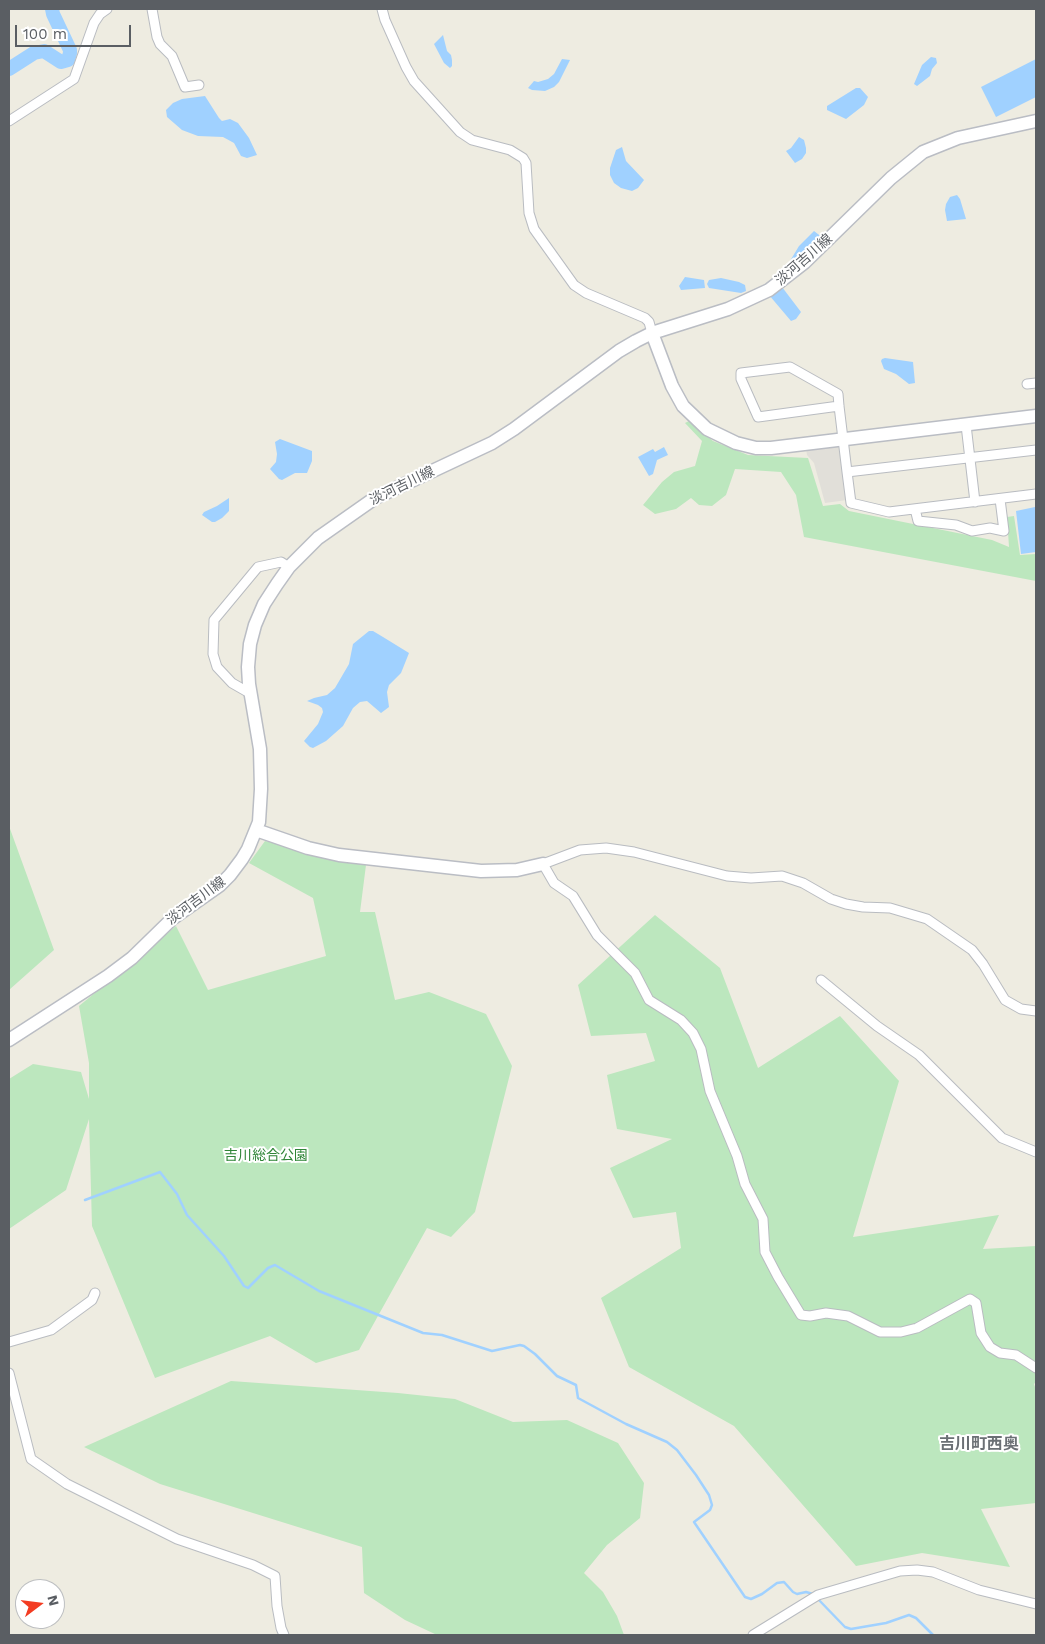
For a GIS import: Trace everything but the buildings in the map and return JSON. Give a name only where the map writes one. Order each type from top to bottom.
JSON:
[{"type":"main road","name":"淡河吉川線","points":[[9,1040],[108,976],[132,958],[173,918],[230,876],[242,859],[256,830],[260,810],[262,769],[250,691],[248,667],[250,644],[255,625],[264,604],[289,567],[318,538],[375,498],[492,443],[522,423],[619,350],[652,332],[721,312],[769,290],[806,262],[891,178],[923,152],[958,138],[1036,121]]},
{"type":"main road","points":[[652,332],[672,386],[683,406],[707,429],[736,444],[756,448],[771,448],[1036,416]]},
{"type":"main road","points":[[256,830],[308,848],[339,855],[481,871],[517,870],[543,864]]},
{"type":"street","points":[[9,121],[74,79],[94,22],[107,9]]},
{"type":"street","points":[[152,9],[157,37],[160,44],[172,56],[185,87],[200,85]]},
{"type":"street","points":[[382,9],[402,59],[414,81],[460,132],[472,140],[510,150],[523,158],[526,163],[529,213],[534,229],[574,285],[586,294],[645,318],[649,322],[652,332]]},
{"type":"street","points":[[840,406],[758,416],[741,379],[741,374],[790,367],[838,394],[840,406],[844,439],[851,503],[889,512],[1036,494]]},
{"type":"street","points":[[966,425],[975,502]]},
{"type":"street","points":[[847,472],[1036,450]]},
{"type":"street","points":[[915,509],[918,521],[956,525],[972,531],[990,528],[1004,531],[1000,499]]},
{"type":"street","points":[[250,691],[246,692],[232,684],[217,666],[213,654],[214,620],[258,567],[280,562],[289,567]]},
{"type":"street","points":[[1036,1011],[1021,1009],[1005,1000],[984,964],[972,950],[927,919],[899,910],[846,904],[831,899],[803,883],[782,876],[751,878],[727,876],[634,852],[606,848],[580,850],[543,864],[554,883],[573,896],[597,935],[635,973],[648,1000],[681,1020],[693,1033],[701,1049],[710,1091],[737,1156],[745,1184],[763,1220],[765,1252],[801,1315],[810,1316],[826,1313],[848,1316],[880,1332],[901,1332],[917,1328],[970,1299],[976,1303],[981,1333],[990,1347],[1000,1353],[1016,1356],[1036,1368]]},
{"type":"street","points":[[821,980],[877,1026],[919,1055],[1002,1138],[1036,1152]]},
{"type":"street","points":[[9,1342],[51,1330],[92,1300],[95,1293]]},
{"type":"street","points":[[9,1373],[31,1459],[67,1484],[177,1539],[253,1565],[275,1576],[277,1606],[284,1635]]},
{"type":"street","points":[[753,1635],[818,1594],[900,1571],[917,1570],[933,1572],[979,1590],[1036,1604]]},
{"type":"shaded area","points":[[837,446],[840,449],[847,500],[825,503],[814,463],[807,455],[806,449]]},
{"type":"green space","points":[[689,421],[713,441],[748,455],[808,458],[823,506],[840,504],[849,511],[992,540],[1009,547],[1007,517],[1014,516],[1020,555],[1036,554],[1036,581],[804,537],[796,495],[781,472],[735,469],[726,495],[712,506],[699,505],[691,498],[676,509],[655,514],[643,505],[662,482],[674,472],[695,466],[702,441],[685,423]]},
{"type":"green space","points":[[9,826],[54,950],[9,990]]},
{"type":"green space","name":"吉川総合公園","points":[[265,841],[366,865],[360,912],[375,912],[395,1000],[429,992],[486,1014],[512,1066],[475,1212],[451,1237],[427,1228],[359,1350],[316,1363],[270,1336],[155,1378],[92,1226],[89,1119],[66,1190],[9,1229],[9,1079],[33,1064],[81,1072],[89,1099],[89,1063],[79,1006],[176,926],[208,990],[326,956],[313,898],[249,863]]},
{"type":"green space","points":[[655,915],[720,968],[758,1068],[840,1016],[899,1081],[853,1237],[999,1215],[983,1249],[1036,1246],[1036,1382],[1034,1384],[1036,1390],[1036,1503],[981,1509],[1010,1567],[922,1553],[856,1566],[734,1426],[629,1367],[601,1298],[681,1248],[676,1212],[633,1218],[610,1168],[672,1139],[617,1129],[607,1075],[655,1061],[646,1033],[591,1036],[578,985]]},
{"type":"green space","points":[[231,1381],[455,1399],[513,1422],[567,1420],[618,1443],[644,1483],[640,1518],[607,1545],[584,1573],[603,1592],[617,1616],[624,1635],[437,1635],[405,1620],[364,1593],[362,1547],[160,1484],[84,1447]]},
{"type":"water","points":[[443,35],[447,51],[451,55],[452,66],[450,68],[444,63],[434,44]]},
{"type":"water","points":[[931,57],[936,58],[937,63],[932,69],[930,76],[917,86],[914,84],[922,65]]},
{"type":"water","points":[[562,59],[570,60],[559,82],[554,87],[545,91],[528,88],[534,81],[538,82],[548,79],[554,74]]},
{"type":"water","points":[[1036,59],[1036,97],[996,117],[981,87]]},
{"type":"water","points":[[856,88],[860,88],[868,97],[864,105],[846,119],[827,110],[827,106]]},
{"type":"water","points":[[205,96],[222,121],[230,119],[238,123],[249,138],[257,155],[247,158],[241,156],[234,143],[223,137],[198,136],[182,130],[167,117],[166,110],[173,103],[182,99]]},
{"type":"water","points":[[799,137],[804,140],[806,153],[802,159],[795,163],[786,151],[791,148]]},
{"type":"water","points":[[622,147],[626,161],[644,180],[638,188],[632,191],[621,188],[614,183],[610,175],[610,168],[616,150]]},
{"type":"water","points":[[957,195],[966,219],[947,221],[946,204],[950,197]]},
{"type":"water","points":[[814,231],[823,238],[795,265],[790,261],[799,246]]},
{"type":"water","points":[[685,277],[704,280],[705,288],[681,290],[679,286]]},
{"type":"water","points":[[721,278],[745,285],[746,291],[741,293],[709,288],[707,284],[709,280]]},
{"type":"water","points":[[782,287],[801,312],[796,319],[791,321],[769,295]]},
{"type":"water","points":[[885,358],[913,362],[915,383],[909,384],[896,374],[884,369],[881,361]]},
{"type":"water","points":[[280,439],[312,451],[312,461],[307,473],[295,473],[282,480],[270,469],[276,462],[275,442]]},
{"type":"water","points":[[664,447],[668,455],[657,460],[653,474],[649,476],[638,457],[653,449],[655,452]]},
{"type":"water","points":[[229,498],[229,511],[222,518],[212,522],[202,515],[204,512]]},
{"type":"water","points":[[1035,507],[1036,552],[1021,554],[1016,511]]},
{"type":"water","points":[[369,631],[373,631],[409,653],[401,673],[389,685],[387,692],[389,707],[381,713],[367,701],[360,702],[353,708],[343,726],[326,741],[313,748],[310,747],[304,741],[318,724],[323,712],[322,708],[318,705],[307,701],[327,695],[335,688],[349,664],[353,644]]},
{"type":"waterway","points":[[9,69],[34,53],[44,51],[61,62],[68,60],[70,50],[52,9]]},
{"type":"waterway","points":[[85,1200],[160,1172],[177,1194],[187,1215],[224,1256],[244,1286],[248,1288],[268,1268],[275,1265],[319,1291],[423,1333],[442,1335],[492,1351],[520,1345],[524,1346],[557,1376],[576,1385],[578,1398],[626,1424],[667,1442],[677,1450],[709,1495],[712,1505],[710,1510],[694,1522],[745,1597],[751,1599],[762,1594],[777,1583],[784,1582],[797,1594],[806,1592],[813,1594]]},
{"type":"waterway","points":[[817,1598],[845,1627],[851,1629],[886,1623],[909,1615],[916,1618],[933,1635]]},
{"type":"district","name":"吉川町西奥","points":[[979,1444]]}]
